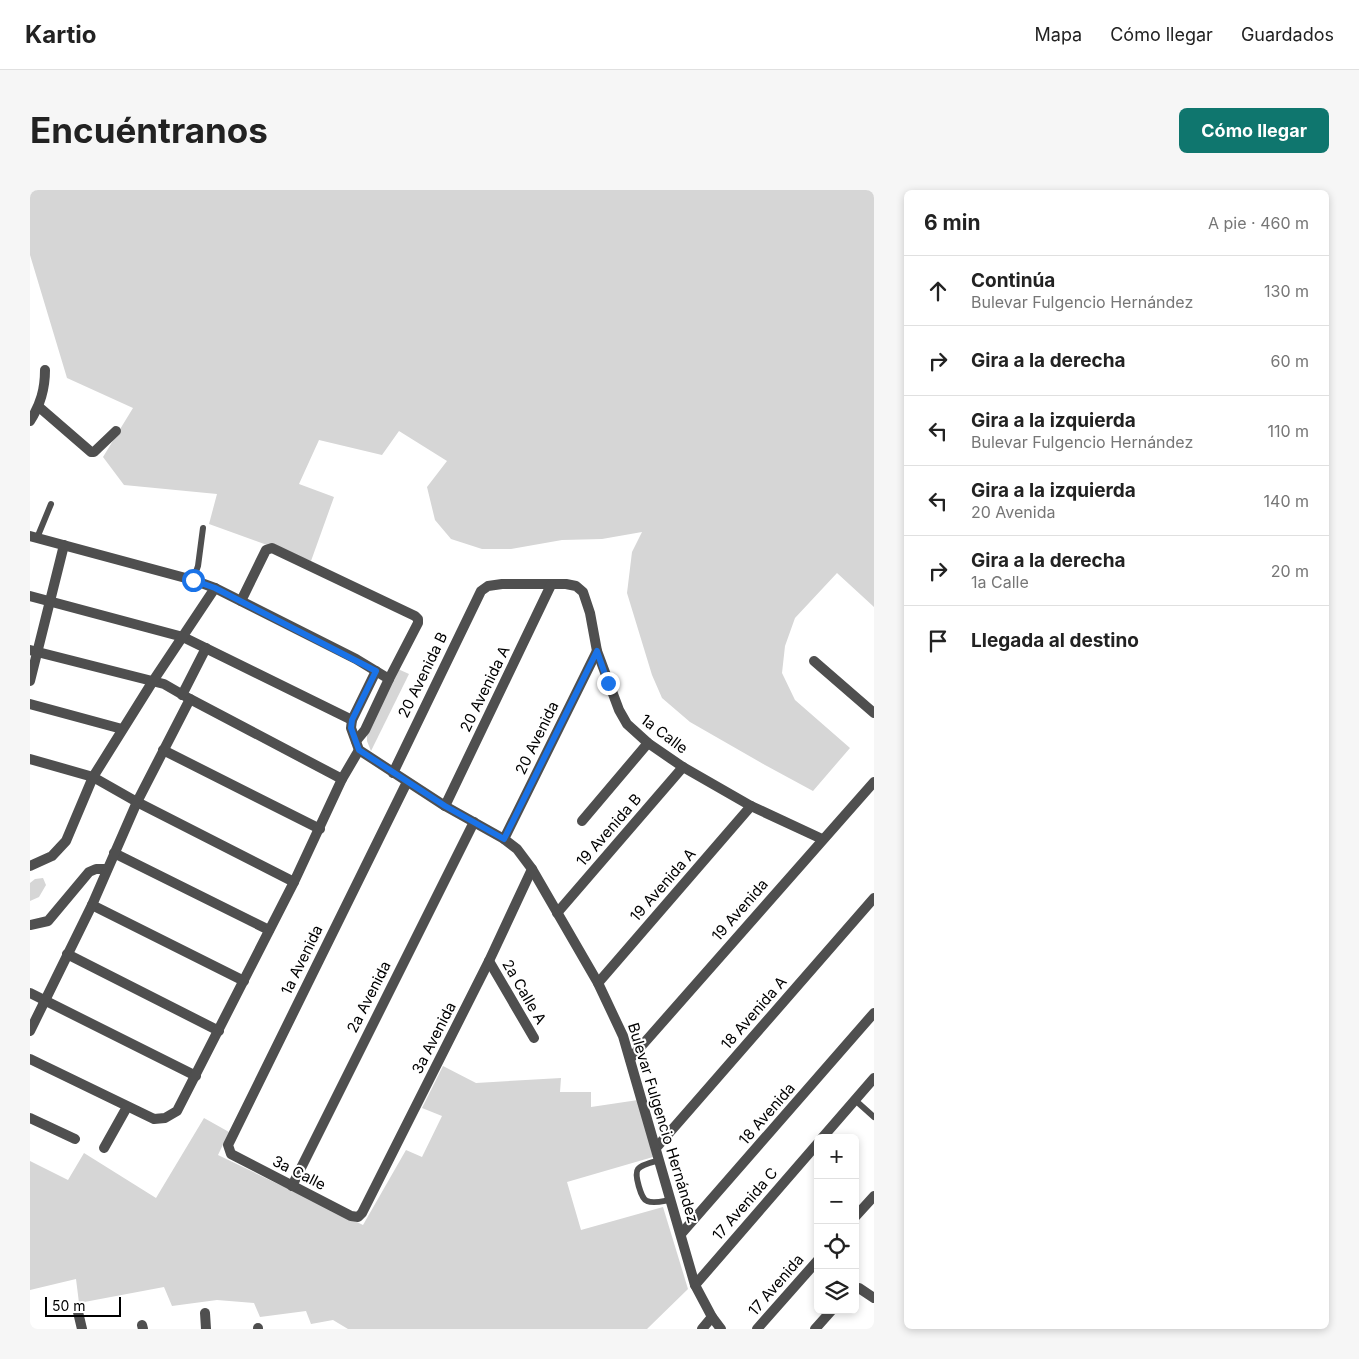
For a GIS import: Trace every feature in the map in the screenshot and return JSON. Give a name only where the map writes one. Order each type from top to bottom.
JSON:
[{"type":"street","points":[[30,421],[39,407],[45,388],[45,370]]},
{"type":"street","points":[[39,407],[91,452],[94,452],[116,430]]},
{"type":"street","points":[[33,537],[193,580],[215,588],[389,679]]},
{"type":"street","points":[[30,681],[34,650],[64,545]]},
{"type":"street","points":[[30,1059],[154,1119],[161,1119],[177,1111],[294,882],[357,745],[418,623],[418,619],[415,616],[272,548],[266,550],[241,601]]},
{"type":"street","name":"1a Calle","points":[[481,591],[488,586],[502,584],[566,584],[576,586],[583,592],[590,613],[597,651],[622,718],[627,724],[648,743],[683,767],[751,806],[822,839]]},
{"type":"street","name":"20 Avenida A","points":[[445,806],[551,585]]},
{"type":"street","points":[[30,866],[52,856],[66,841],[93,777],[122,728],[215,588]]},
{"type":"street","name":"20 Avenida B","points":[[393,773],[481,591]]},
{"type":"street","points":[[30,596],[183,637],[352,720]]},
{"type":"street","points":[[30,1031],[92,905],[186,697],[206,648]]},
{"type":"street","points":[[34,650],[164,684],[342,779]]},
{"type":"street","name":"20 Avenida","points":[[504,839],[597,651]]},
{"type":"street","points":[[814,661],[874,713]]},
{"type":"street","points":[[357,745],[351,728],[352,720],[376,671]]},
{"type":"street","points":[[30,704],[122,728]]},
{"type":"street","points":[[582,822],[648,743]]},
{"type":"street","name":"Bulevar Fulgencio Hernández","points":[[357,745],[407,782],[504,839],[517,849],[532,869],[614,1014],[630,1059],[696,1285],[712,1317],[721,1329]]},
{"type":"street","points":[[162,750],[320,829]]},
{"type":"street","points":[[30,759],[93,777],[137,802],[294,882]]},
{"type":"street","name":"19 Avenida B","points":[[557,913],[683,767]]},
{"type":"street","name":"1a Avenida","points":[[230,1152],[228,1145],[407,782]]},
{"type":"street","name":"19 Avenida","points":[[630,1059],[874,782]]},
{"type":"street","name":"19 Avenida A","points":[[598,983],[751,806]]},
{"type":"street","name":"2a Avenida","points":[[292,1186],[474,822]]},
{"type":"street","points":[[114,853],[269,930]]},
{"type":"street","points":[[31,927],[44,923],[52,917],[89,872],[96,869],[107,869]]},
{"type":"street","name":"3a Avenida","points":[[358,1217],[362,1213],[489,961],[532,869]]},
{"type":"street","name":"18 Avenida A","points":[[656,1148],[874,898]]},
{"type":"street","points":[[92,905],[244,981]]},
{"type":"street","points":[[67,954],[219,1031]]},
{"type":"street","name":"2a Calle A","points":[[489,961],[534,1038]]},
{"type":"street","points":[[30,993],[196,1076]]},
{"type":"street","name":"18 Avenida","points":[[681,1234],[874,1013]]},
{"type":"street","points":[[825,1134],[874,1078]]},
{"type":"street","points":[[104,1148],[127,1107]]},
{"type":"street","points":[[30,1118],[75,1139]]},
{"type":"street","name":"17 Avenida C","points":[[696,1285],[814,1148]]},
{"type":"street","name":"3a Calle","points":[[230,1152],[233,1156],[351,1216],[358,1217]]},
{"type":"street","points":[[859,1213],[874,1196]]},
{"type":"street","name":"17 Avenida","points":[[757,1329],[814,1265]]},
{"type":"street","points":[[859,1288],[874,1298]]},
{"type":"street","points":[[78,1312],[82,1329]]},
{"type":"street","points":[[205,1313],[206,1329]]},
{"type":"street","points":[[815,1329],[828,1314]]},
{"type":"street","points":[[702,1329],[712,1317]]},
{"type":"lane","points":[[33,537],[51,504]]},
{"type":"lane","points":[[193,580],[198,566],[203,528]]},
{"type":"lane","points":[[855,1100],[874,1117]]},
{"type":"lane","points":[[660,1160],[643,1166],[636,1173],[643,1199],[647,1202],[670,1200]]},
{"type":"shaded area","points":[[30,190],[874,190],[874,607],[837,573],[795,618],[785,646],[782,673],[795,700],[850,748],[813,791],[690,722],[662,698],[652,675],[627,593],[632,552],[642,532],[602,539],[562,540],[511,549],[482,549],[451,539],[435,520],[427,487],[447,461],[399,431],[382,455],[319,440],[299,484],[334,497],[311,561],[209,524],[217,494],[124,485],[103,457],[133,408],[67,378],[30,255]]},
{"type":"shaded area","points":[[398,669],[409,674],[371,751],[367,741],[367,730]]},
{"type":"shaded area","points":[[43,878],[46,885],[39,897],[30,901],[30,883],[35,879]]},
{"type":"shaded area","points":[[443,1066],[476,1083],[561,1078],[560,1092],[591,1092],[591,1107],[638,1100],[653,1157],[567,1182],[581,1230],[663,1207],[688,1289],[647,1329],[348,1329],[333,1320],[311,1324],[306,1311],[260,1317],[254,1303],[217,1300],[172,1306],[164,1287],[79,1303],[76,1279],[30,1290],[30,1161],[68,1180],[84,1153],[156,1198],[204,1118],[229,1132],[218,1155],[363,1225],[406,1150],[422,1157],[442,1116],[422,1108]]},
{"type":"route","points":[[193,580],[215,588],[376,671],[351,724],[359,750],[445,806],[504,839],[597,651],[608,683]]}]
